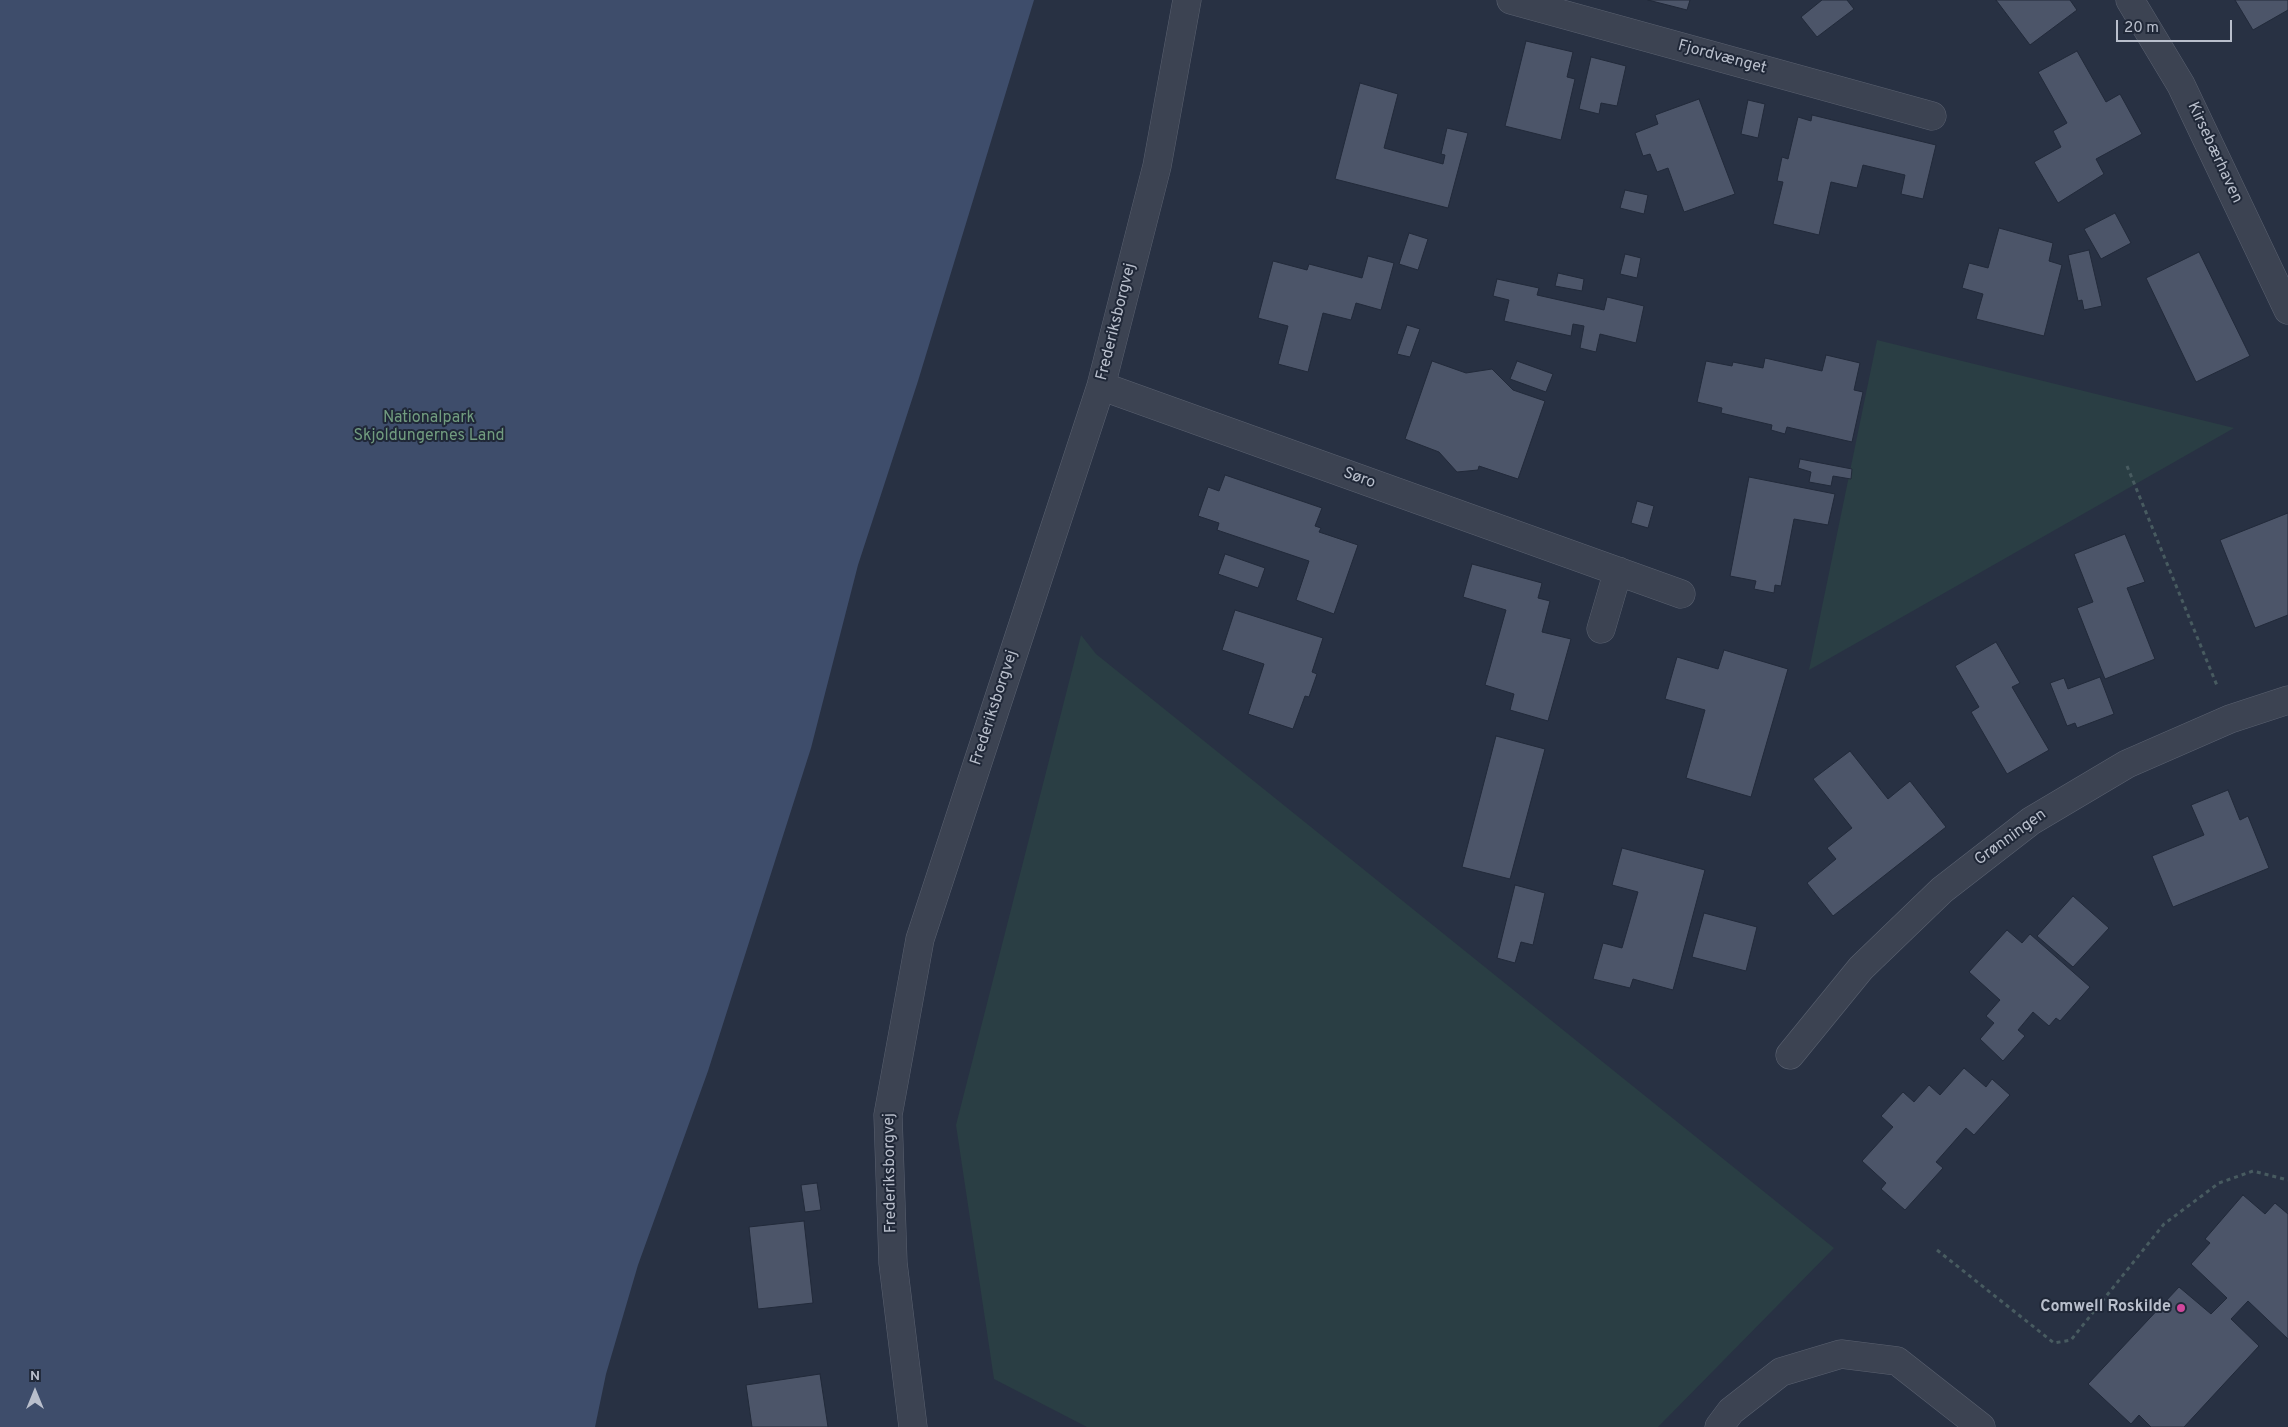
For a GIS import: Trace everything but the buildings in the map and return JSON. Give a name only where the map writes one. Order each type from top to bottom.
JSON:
[{"type":"street","name":"Frederiksborgvej","points":[[913,1427],[893,1263],[888,1115],[920,939],[1101,386],[1157,166],[1188,0]]},
{"type":"street","name":"Fjordvænget","points":[[1511,0],[1932,116]]},
{"type":"street","name":"Kirsebærhaven","points":[[2130,0],[2181,84],[2288,310]]},
{"type":"street","name":"Søro","points":[[1101,386],[1681,594]]},
{"type":"street","points":[[1601,629],[1618,571]]},
{"type":"street","name":"Grønningen","points":[[1790,1055],[1861,968],[1942,890],[2031,821],[2127,764],[2230,719],[2288,700]]},
{"type":"street","points":[[1719,1427],[1731,1411],[1781,1372],[1841,1354],[1897,1361],[1981,1427]]},
{"type":"path","points":[[2127,466],[2230,719]]},
{"type":"path","points":[[1937,1250],[2054,1343],[2071,1340],[2164,1224],[2219,1183],[2252,1171],[2288,1180]]},
{"type":"shaded area","points":[[1877,340],[2234,428],[1809,670]]},
{"type":"shaded area","points":[[1081,635],[1096,654],[1834,1248],[1658,1427],[1087,1427],[994,1379],[956,1125]]},
{"type":"water","name":"Nationalpark Skjoldungernes Land","points":[[0,0],[1034,0],[918,381],[858,565],[811,748],[708,1071],[638,1265],[606,1374],[595,1427],[0,1427]]},
{"type":"place","name":"Comwell Roskilde","points":[[2181,1308]]}]
